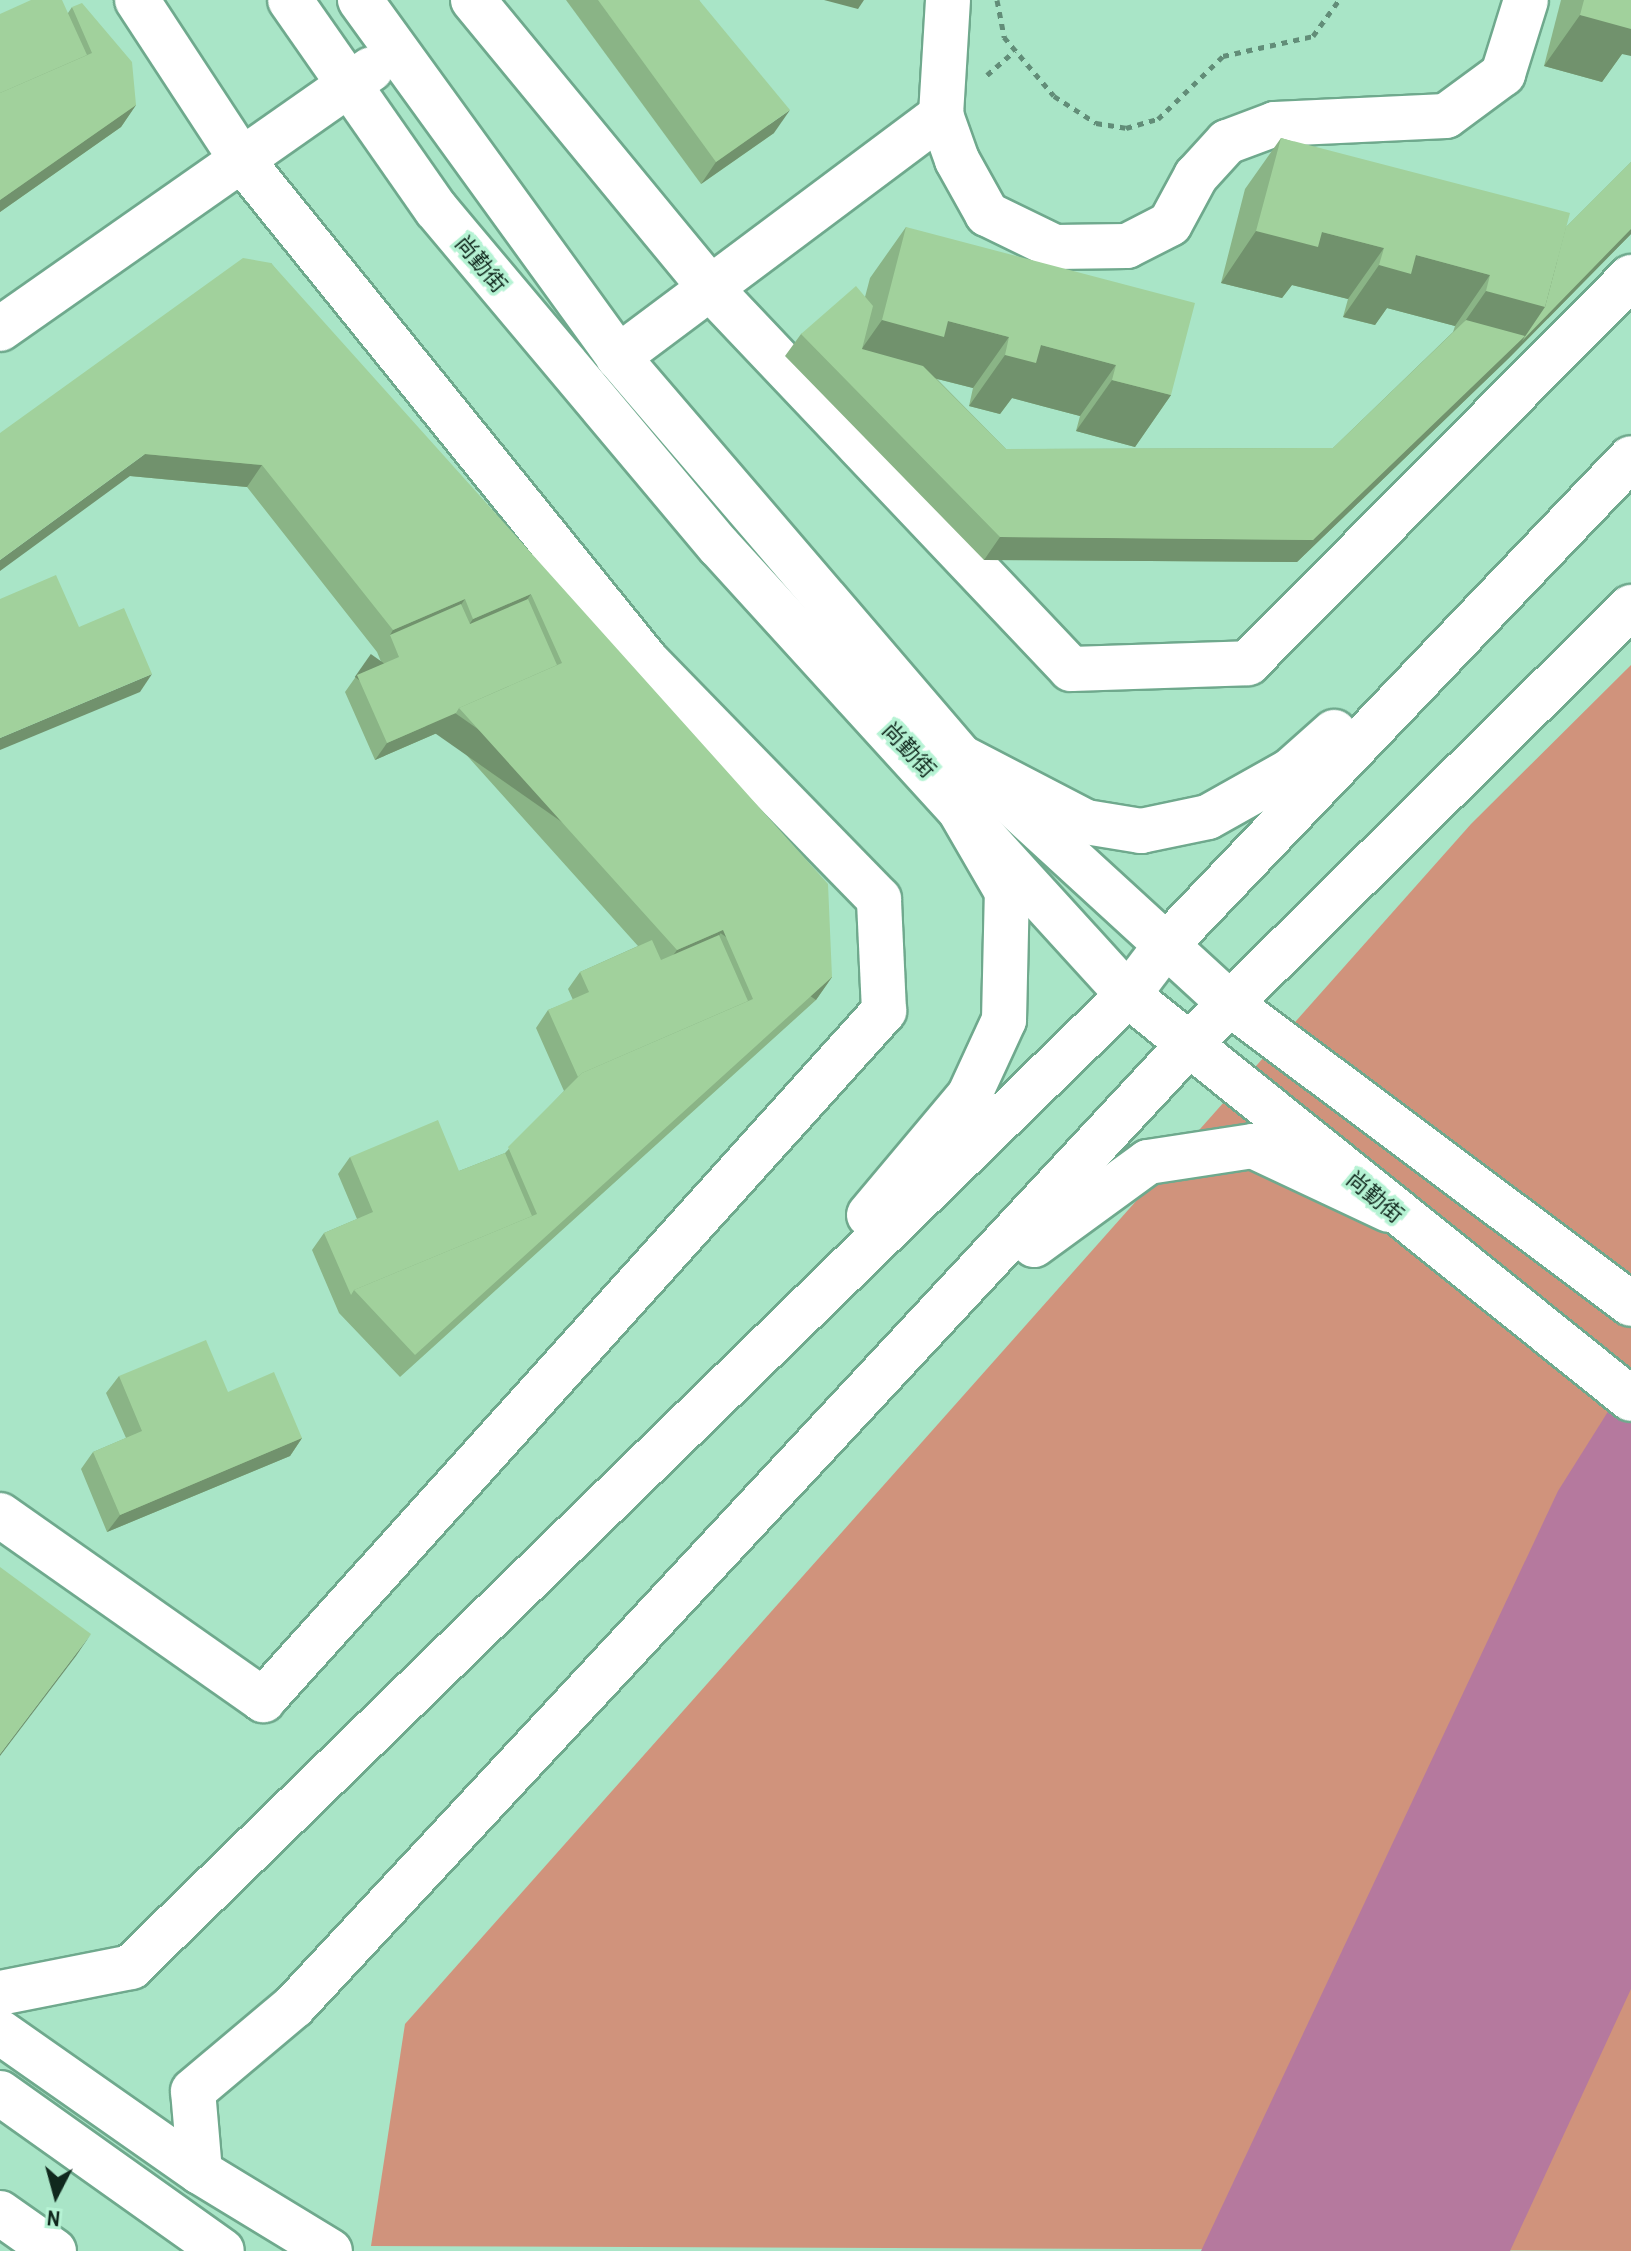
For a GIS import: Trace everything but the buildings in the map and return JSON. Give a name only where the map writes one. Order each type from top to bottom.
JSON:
[{"type":"main road","points":[[0,1515],[263,1700],[884,1011],[879,899],[646,660],[241,159],[137,0]]},
{"type":"main road","name":"尚勤街","points":[[290,0],[436,209],[708,534],[957,777],[1166,945],[1229,1003],[1629,1302]]},
{"type":"main road","name":"尚勤街","points":[[360,0],[395,54],[618,357],[957,777],[1128,995],[1191,1042],[1389,1210],[1577,1361],[1631,1399]]},
{"type":"main road","points":[[473,0],[710,288],[1071,669],[1248,663],[1631,277]]},
{"type":"main road","points":[[948,0],[941,115],[987,214],[1055,247],[1127,246],[1170,224],[1196,176],[1227,142],[1275,124],[1446,116],[1503,74],[1526,0]]},
{"type":"main road","points":[[0,329],[348,83],[395,54]]},
{"type":"main road","points":[[618,357],[941,115]]},
{"type":"main road","points":[[0,1993],[131,1967],[705,1411],[1128,995],[1166,945],[1631,458]]},
{"type":"main road","points":[[957,777],[1086,822],[1141,831],[1208,817],[1290,771],[1560,532]]},
{"type":"main road","points":[[200,2172],[193,2091],[294,2006],[1191,1042],[1631,607]]},
{"type":"main road","points":[[705,1411],[969,1096],[1004,1020],[1007,892],[957,777]]},
{"type":"main road","points":[[784,1480],[1011,1264],[1148,1162],[1253,1146],[1389,1210]]},
{"type":"main road","points":[[0,2032],[200,2172],[330,2251]]},
{"type":"main road","points":[[0,2093],[222,2251]]},
{"type":"main road","points":[[0,2213],[54,2251]]},
{"type":"path","points":[[997,0],[1004,37],[1054,96],[1096,123],[1126,128],[1158,119],[1223,56],[1313,36],[1339,0]]},
{"type":"shaded area","points":[[1631,665],[1631,2251],[371,2246],[405,2024],[1471,824]]},
{"type":"shaded area","points":[[1631,1375],[1631,1989],[1510,2251],[1201,2251],[1558,1491]]}]
